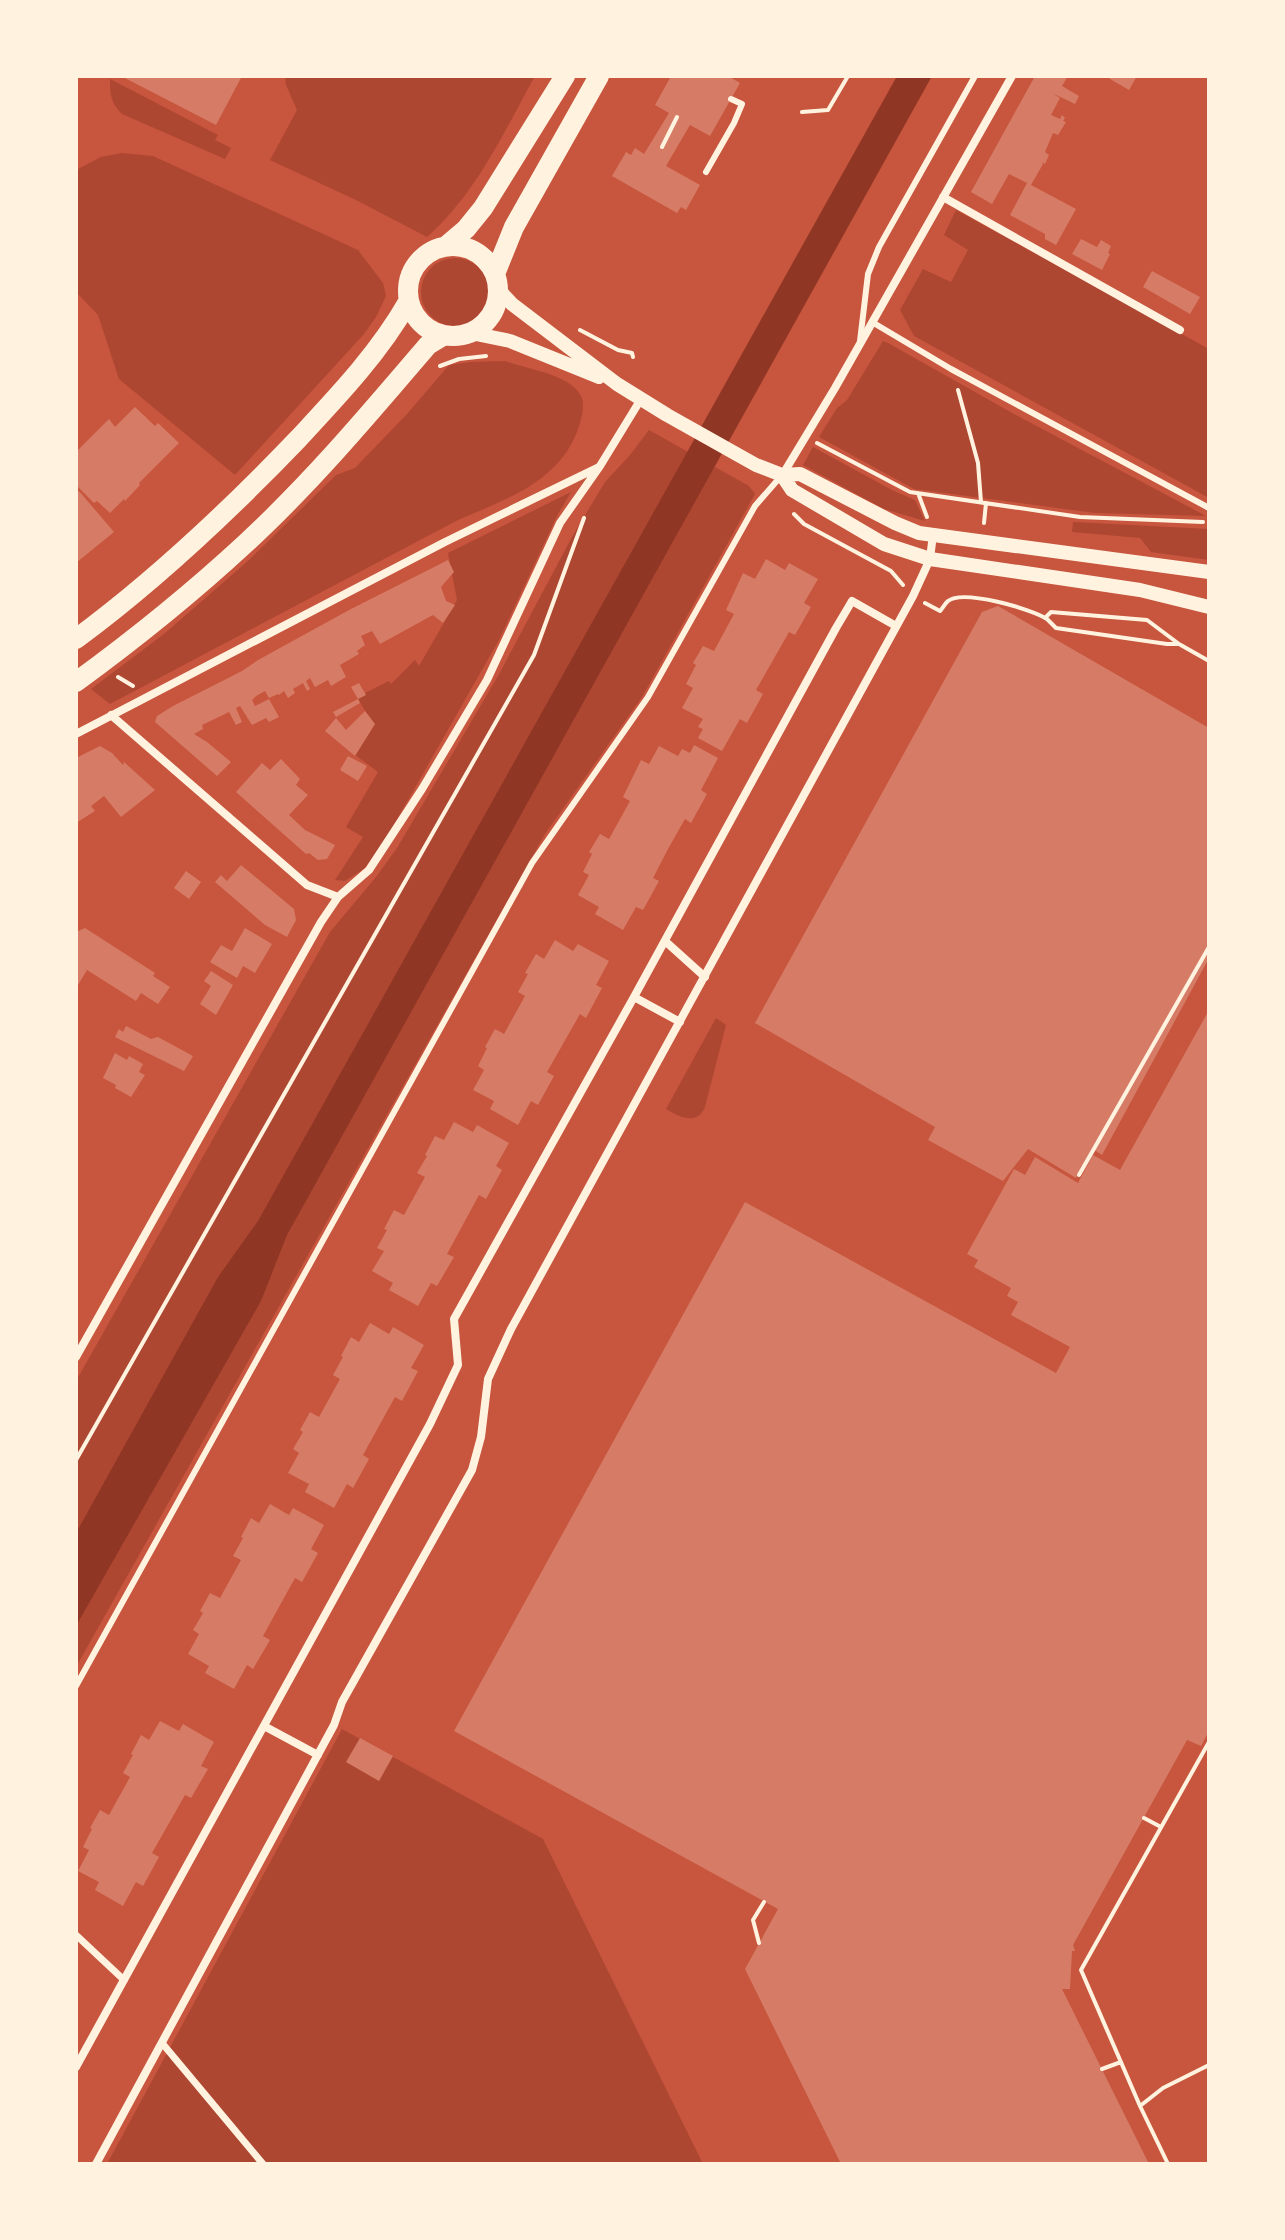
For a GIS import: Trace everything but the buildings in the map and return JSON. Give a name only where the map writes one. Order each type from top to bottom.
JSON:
[{"type":"main road","points":[[446,246],[466,229],[483,208],[565,76]]},
{"type":"main road","points":[[496,281],[484,259],[476,252],[446,246],[435,249],[418,262],[407,286],[408,302],[422,325],[443,336],[471,333],[482,326],[497,301],[496,281],[514,227],[599,76]]},
{"type":"main road","points":[[76,639],[194,542],[253,486],[373,354],[408,302]]},
{"type":"main road","points":[[79,688],[246,543],[338,448],[428,345],[443,336]]},
{"type":"street","points":[[782,475],[1012,76]]},
{"type":"street","points":[[943,197],[1180,330]]},
{"type":"street","points":[[496,281],[512,304],[617,384],[667,415],[756,465],[782,475],[800,474],[919,533],[1209,572]]},
{"type":"street","points":[[471,333],[524,346],[617,384]]},
{"type":"street","points":[[76,1357],[321,922],[338,897],[369,870],[487,680],[560,523],[641,399]]},
{"type":"street","points":[[76,734],[443,543],[600,466]]},
{"type":"street","points":[[782,475],[792,490],[884,544],[930,559],[1140,590],[1209,607]]},
{"type":"street","points":[[96,2164],[334,1725],[342,1702],[472,1470],[481,1437],[488,1379],[511,1329],[896,626],[930,559],[933,534]]},
{"type":"street","points":[[76,2067],[430,1424],[458,1365],[454,1319],[852,601],[896,626]]},
{"type":"street","points":[[111,715],[307,885],[338,897]]},
{"type":"street","points":[[665,941],[705,977]]},
{"type":"street","points":[[634,997],[680,1022]]},
{"type":"street","points":[[264,1726],[318,1755]]},
{"type":"street","points":[[76,1935],[124,1980]]},
{"type":"street","points":[[162,2043],[263,2164]]},
{"type":"lane","points":[[860,344],[868,274],[879,247],[975,76]]},
{"type":"lane","points":[[706,172],[742,104],[731,99]]},
{"type":"lane","points":[[872,322],[951,369],[1209,508]]},
{"type":"lane","points":[[76,1686],[532,863],[648,697],[755,506],[782,475]]},
{"type":"path","points":[[802,112],[828,110],[848,76]]},
{"type":"path","points":[[662,147],[677,117]]},
{"type":"path","points":[[575,328],[618,350],[632,353],[633,357]]},
{"type":"path","points":[[434,370],[459,359],[494,355]]},
{"type":"path","points":[[951,369],[978,463],[981,502]]},
{"type":"path","points":[[806,438],[910,492],[1080,517],[1209,522]]},
{"type":"path","points":[[76,1460],[534,655],[587,510]]},
{"type":"path","points":[[1179,644],[1056,628],[1045,618],[1051,612],[1147,620],[1209,661]]},
{"type":"path","points":[[112,674],[133,686]]},
{"type":"path","points":[[1079,1175],[1209,947]]},
{"type":"path","points":[[1168,2164],[1081,1970],[1209,1742]]},
{"type":"path","points":[[1144,1818],[1161,1827]]},
{"type":"path","points":[[759,1943],[753,1920],[764,1902]]},
{"type":"path","points":[[1102,2069],[1121,2062]]},
{"type":"path","points":[[1140,2106],[1163,2088],[1209,2065]]},
{"type":"shaded area","points":[[285,76],[535,76],[475,182],[427,237],[270,160],[297,110]]},
{"type":"shaded area","points":[[897,76],[932,76],[287,1235],[261,1301],[76,1626],[76,1533],[218,1277],[258,1221]]},
{"type":"shaded area","points":[[110,79],[218,135],[215,140],[231,148],[225,159],[122,114],[112,98]]},
{"type":"shaded area","points":[[122,153],[153,156],[358,250],[383,283],[386,296],[364,334],[235,475],[119,379],[98,315],[76,292],[76,170],[101,157]]},
{"type":"shaded area","points":[[956,210],[1209,349],[1209,498],[914,336],[900,310],[923,269],[951,282],[968,250],[944,235]]},
{"type":"shaded area","points":[[455,258],[468,260],[479,268],[487,279],[487,305],[479,316],[468,324],[455,326],[442,324],[431,316],[423,305],[421,292],[423,279],[431,268],[442,260]]},
{"type":"shaded area","points":[[883,341],[1206,516],[1095,513],[914,489],[819,437],[837,408],[847,400]]},
{"type":"shaded area","points":[[505,361],[557,377],[581,396],[581,419],[571,445],[545,475],[513,496],[458,520],[110,704],[91,689],[164,634],[249,560],[336,475],[355,468],[449,365]]},
{"type":"shaded area","points":[[649,430],[749,486],[755,494],[642,697],[545,834],[76,1667],[76,1381],[330,932],[397,848],[498,676],[605,482]]},
{"type":"shaded area","points":[[813,447],[915,500],[925,521],[884,509],[803,465]]},
{"type":"shaded area","points":[[571,492],[499,640],[387,837],[365,868],[345,881],[335,880],[363,837],[346,827],[378,772],[354,754],[373,724],[357,697],[389,681],[391,684],[415,660],[419,666],[457,600],[448,553]]},
{"type":"shaded area","points":[[1073,522],[1209,529],[1209,560],[1151,552],[1140,538],[1072,532]]},
{"type":"shaded area","points":[[716,1018],[726,1025],[705,1107],[693,1118],[682,1117],[666,1109]]},
{"type":"shaded area","points":[[342,1729],[543,1839],[703,2164],[107,2164]]}]
